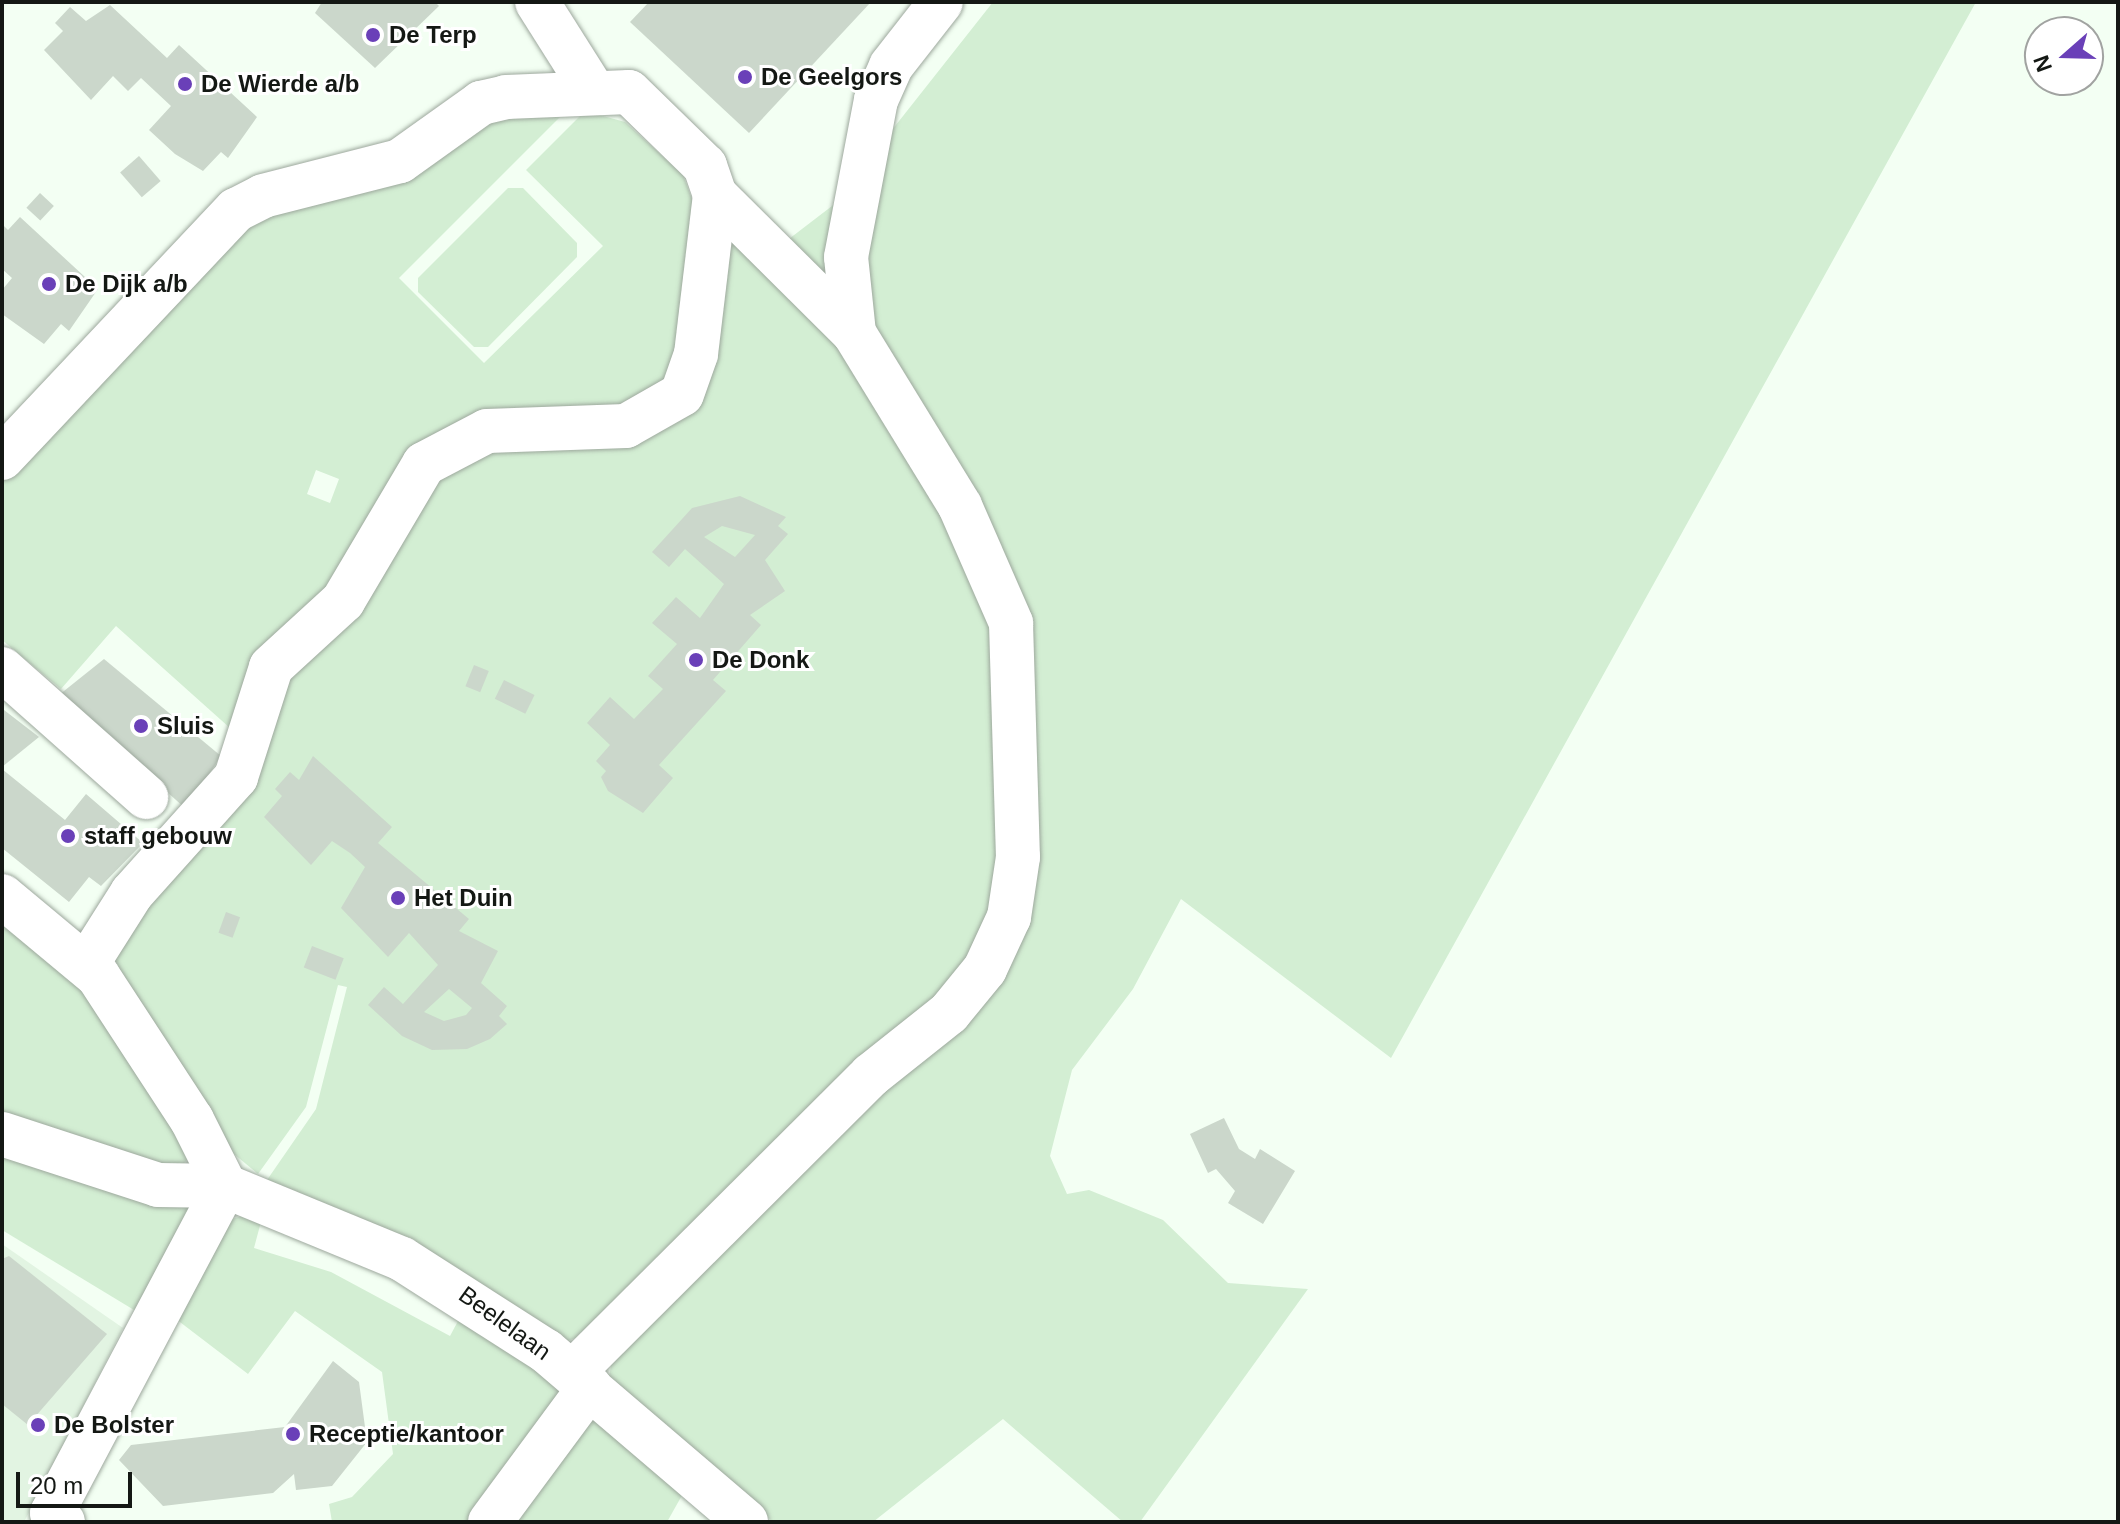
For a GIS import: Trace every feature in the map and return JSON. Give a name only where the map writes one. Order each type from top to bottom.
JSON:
[{"type":"street","points":[[854,333],[846,257],[876,100],[891,66],[941,2]]},
{"type":"street","points":[[545,5],[594,92]]},
{"type":"street","points":[[2,458],[236,210],[263,196],[400,161],[491,100],[629,92],[705,166],[715,195],[696,354],[682,394],[658,415],[626,426],[487,431],[424,464],[343,601],[271,667],[236,777],[132,893],[87,964]]},
{"type":"street","points":[[490,1522],[582,1380],[871,1075],[949,1013],[985,969],[1009,917],[1018,857],[1011,623],[960,506],[854,333],[715,195]]},
{"type":"street","points":[[2,669],[146,797]]},
{"type":"street","points":[[2,896],[87,964],[192,1120],[225,1186],[52,1513],[63,1522]]},
{"type":"street","name":"Beelelaan","points":[[2,1134],[158,1185],[225,1186],[457,1288],[582,1380],[746,1522]]},
{"type":"shaded area","points":[[993,2],[1976,2],[1391,1058],[1181,899],[1133,989],[1072,1070],[1050,1156],[1067,1194],[1089,1190],[1163,1220],[1228,1283],[1308,1289],[1140,1522],[1123,1522],[1003,1419],[873,1522],[773,1522],[609,1378],[612,1359],[977,1000],[1028,664],[785,242],[832,206]]},
{"type":"shaded area","points":[[568,109],[399,278],[484,363],[603,246],[526,170],[585,111],[625,122],[683,175],[695,207],[692,307],[658,401],[483,422],[240,737],[116,626],[61,689],[2,640],[2,473],[223,236],[464,127]],"holes":[[[316,470],[339,479],[330,503],[307,494]]]},
{"type":"shaded area","points":[[508,188],[523,188],[577,243],[577,257],[488,347],[474,347],[418,292],[418,278]]},
{"type":"shaded area","points":[[735,240],[814,300],[996,611],[1008,857],[967,973],[582,1336],[557,1344],[267,1180],[316,1109],[347,987],[338,985],[306,1107],[258,1174],[228,1149],[114,973],[114,960],[270,694],[453,455],[641,434]]},
{"type":"shaded area","points":[[2,913],[89,984],[188,1158],[177,1173],[2,1124]]},
{"type":"shaded area","points":[[2,1139],[195,1200],[139,1313],[2,1230]]},
{"type":"shaded area","points":[[245,1215],[262,1218],[254,1248],[331,1272],[450,1336],[465,1308],[561,1392],[475,1522],[332,1522],[329,1504],[352,1497],[393,1454],[382,1372],[295,1311],[248,1374],[172,1316],[229,1220]]},
{"type":"shaded area","name":"De Bolster","points":[[2,1244],[123,1328],[24,1522],[2,1522]]},
{"type":"shaded area","points":[[591,1417],[685,1490],[667,1522],[507,1522]]},
{"type":"building","name":"De Terp","points":[[322,2],[435,2],[439,6],[375,68],[315,13]]},
{"type":"building","name":"De Geelgors","points":[[649,2],[871,2],[749,133],[630,22]]},
{"type":"building","name":"De Wierde a/b","points":[[110,5],[167,58],[179,45],[257,117],[228,158],[221,152],[203,171],[175,154],[149,130],[171,106],[141,78],[128,91],[113,76],[91,100],[44,50],[63,31],[55,23],[70,7],[86,21]]},
{"type":"building","points":[[139,156],[161,181],[142,197],[120,172]]},
{"type":"building","points":[[40,193],[54,206],[40,221],[26,208]]},
{"type":"building","name":"De Dijk a/b","points":[[20,217],[98,289],[69,331],[61,324],[44,344],[2,314],[2,290],[12,278],[2,269],[2,224],[8,230]]},
{"type":"building","name":"De Donk","points":[[740,496],[786,517],[778,526],[788,534],[765,560],[785,591],[750,615],[761,625],[713,680],[726,691],[659,765],[673,778],[643,813],[608,791],[601,777],[606,771],[596,761],[610,745],[587,723],[610,697],[634,719],[663,689],[648,676],[677,644],[652,623],[676,597],[700,618],[724,584],[685,549],[669,567],[652,552],[692,508]],"holes":[[[722,526],[755,535],[735,557],[704,537]]]},
{"type":"building","name":"Sluis","points":[[104,659],[221,756],[186,809],[59,695]]},
{"type":"building","points":[[474,665],[489,671],[480,692],[465,686]]},
{"type":"building","points":[[504,680],[535,695],[525,714],[495,699]]},
{"type":"building","points":[[4,710],[39,737],[2,767],[2,712]]},
{"type":"building","name":"Het Duin","points":[[313,756],[392,827],[378,843],[469,919],[459,931],[498,951],[481,983],[507,1006],[499,1016],[507,1024],[490,1039],[467,1049],[432,1050],[402,1036],[368,1005],[384,987],[403,1004],[438,965],[409,933],[388,957],[341,908],[365,867],[350,853],[332,841],[311,865],[264,817],[282,796],[275,789],[290,772],[299,780]],"holes":[[[449,989],[472,1008],[466,1015],[444,1021],[424,1012]]]},
{"type":"building","name":"staff gebouw","points":[[2,769],[65,820],[86,794],[143,843],[101,886],[89,877],[69,902],[2,848]]},
{"type":"building","points":[[226,912],[240,917],[233,938],[218,933]]},
{"type":"building","points":[[312,946],[344,958],[335,980],[304,967]]},
{"type":"building","points":[[1224,1118],[1239,1149],[1255,1159],[1260,1149],[1295,1171],[1263,1224],[1228,1203],[1235,1191],[1216,1169],[1208,1173],[1190,1134]]},
{"type":"building","points":[[9,1256],[107,1334],[28,1425],[2,1404],[2,1259]]},
{"type":"building","name":"Receptie/kantoor","points":[[333,1361],[359,1382],[367,1442],[332,1486],[296,1490],[294,1474],[273,1493],[163,1506],[119,1460],[131,1445],[285,1427]]},
{"type":"place","name":"De Terp","points":[[373,35]]},
{"type":"place","name":"De Geelgors","points":[[745,77]]},
{"type":"place","name":"De Wierde a/b","points":[[185,84]]},
{"type":"place","name":"De Dijk a/b","points":[[49,284]]},
{"type":"place","name":"De Donk","points":[[696,660]]},
{"type":"place","name":"Sluis","points":[[141,726]]},
{"type":"place","name":"staff gebouw","points":[[68,836]]},
{"type":"place","name":"Het Duin","points":[[398,898]]},
{"type":"place","name":"De Bolster","points":[[38,1425]]},
{"type":"place","name":"Receptie/kantoor","points":[[293,1434]]}]
